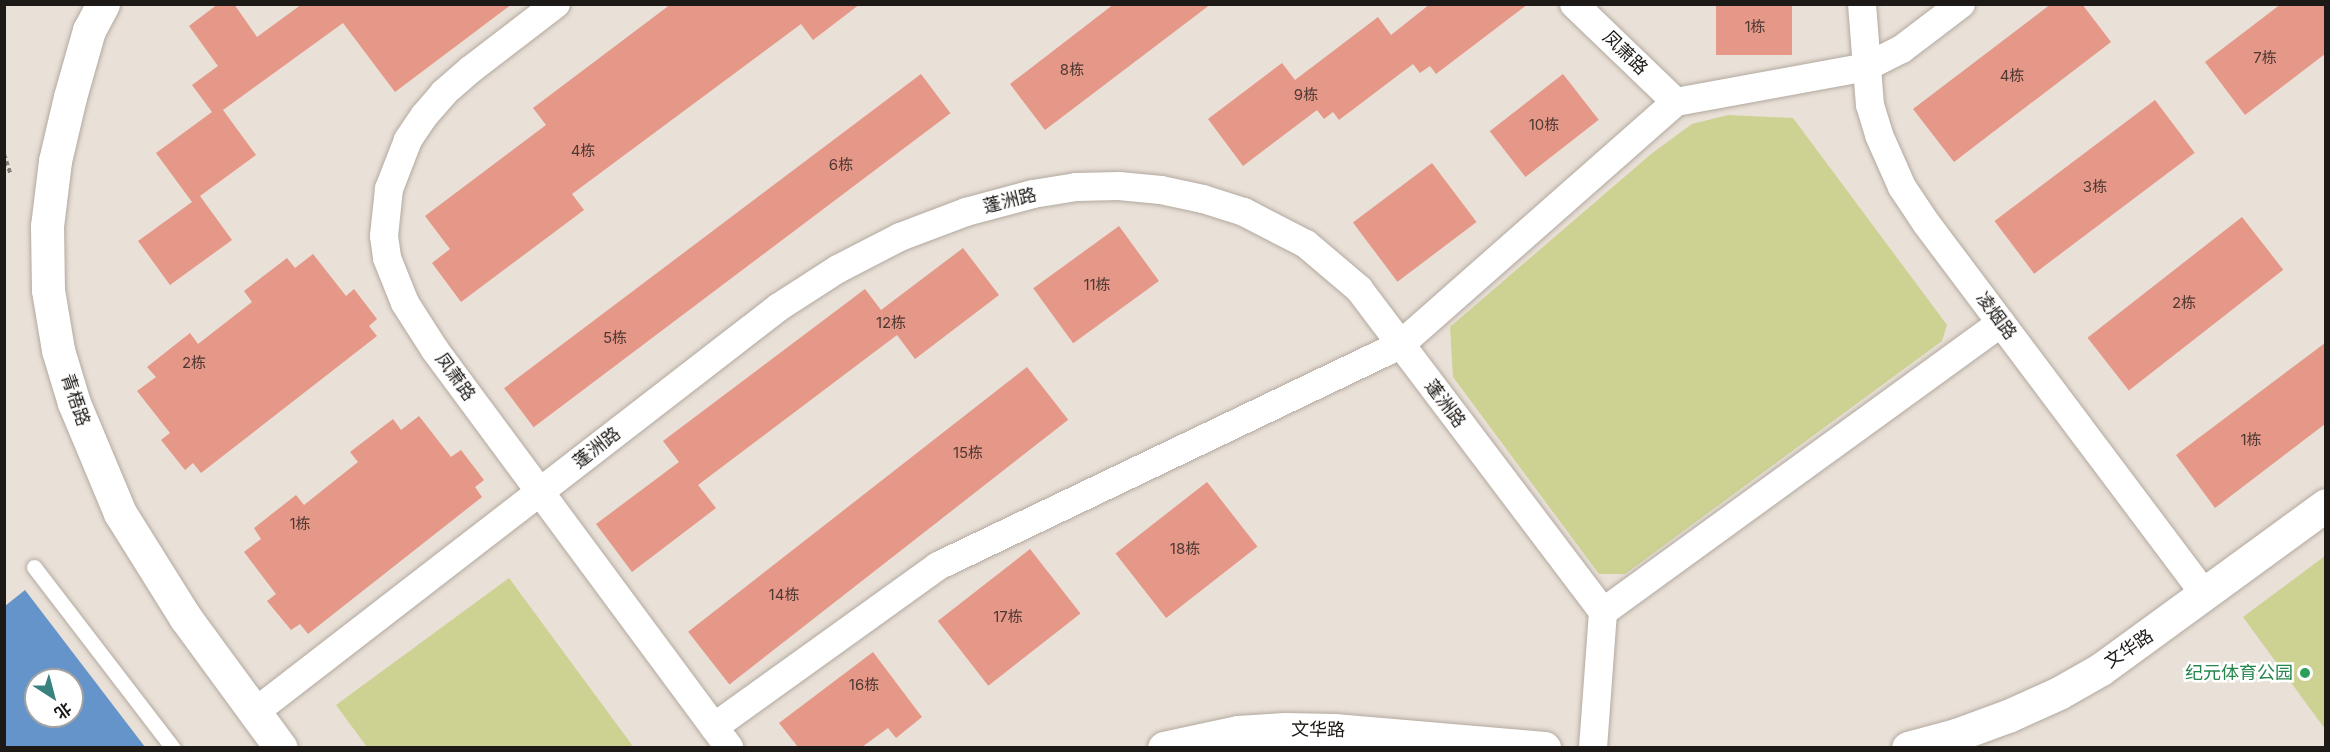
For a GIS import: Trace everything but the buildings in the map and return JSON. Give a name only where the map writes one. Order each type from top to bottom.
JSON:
[{"type":"street","name":"青梧路","points":[[103,4],[90,30],[70,96],[54,172],[47,226],[48,290],[58,350],[74,403],[120,513],[184,617],[281,747]]},
{"type":"street","name":"凤萧路","points":[[556,4],[470,70],[444,93],[424,116],[398,163],[385,213],[387,258],[405,303],[435,350],[722,737]]},
{"type":"street","name":"凤萧路","points":[[1574,4],[1676,102]]},
{"type":"street","name":"凌烟路","points":[[1862,4],[1870,105],[1878,135],[1902,187],[1926,223],[2205,595]]},
{"type":"street","points":[[722,737],[938,566],[1400,345],[1676,102],[1866,67],[1902,48],[1961,4]]},
{"type":"street","name":"蓬洲路","points":[[255,712],[779,307],[838,269],[900,237],[966,212],[1034,194],[1076,188],[1119,186],[1193,197],[1244,212],[1306,244],[1359,289],[1603,612]]},
{"type":"street","points":[[1593,747],[1603,612],[2001,323]]},
{"type":"street","name":"文华路","points":[[1908,747],[1956,735],[2059,693],[2101,669],[2325,505]]},
{"type":"street","name":"文华路","points":[[1164,747],[1238,732],[1285,729],[1334,730],[1544,747]]},
{"type":"lane","points":[[34,567],[173,747]]},
{"type":"path","points":[[4,154],[10,175]]},
{"type":"green space","points":[[1728,115],[1793,118],[1947,325],[1942,341],[1625,574],[1599,574],[1453,377],[1450,327],[1651,154],[1692,124]]},
{"type":"green space","name":"纪元体育公园","points":[[2325,556],[2325,729],[2243,617]]},
{"type":"green space","points":[[509,578],[632,745],[629,748],[367,747],[336,705]]},
{"type":"water","points":[[25,590],[145,747],[5,747],[5,606]]},
{"type":"place","name":"纪元体育公园","points":[[2305,673]]}]
